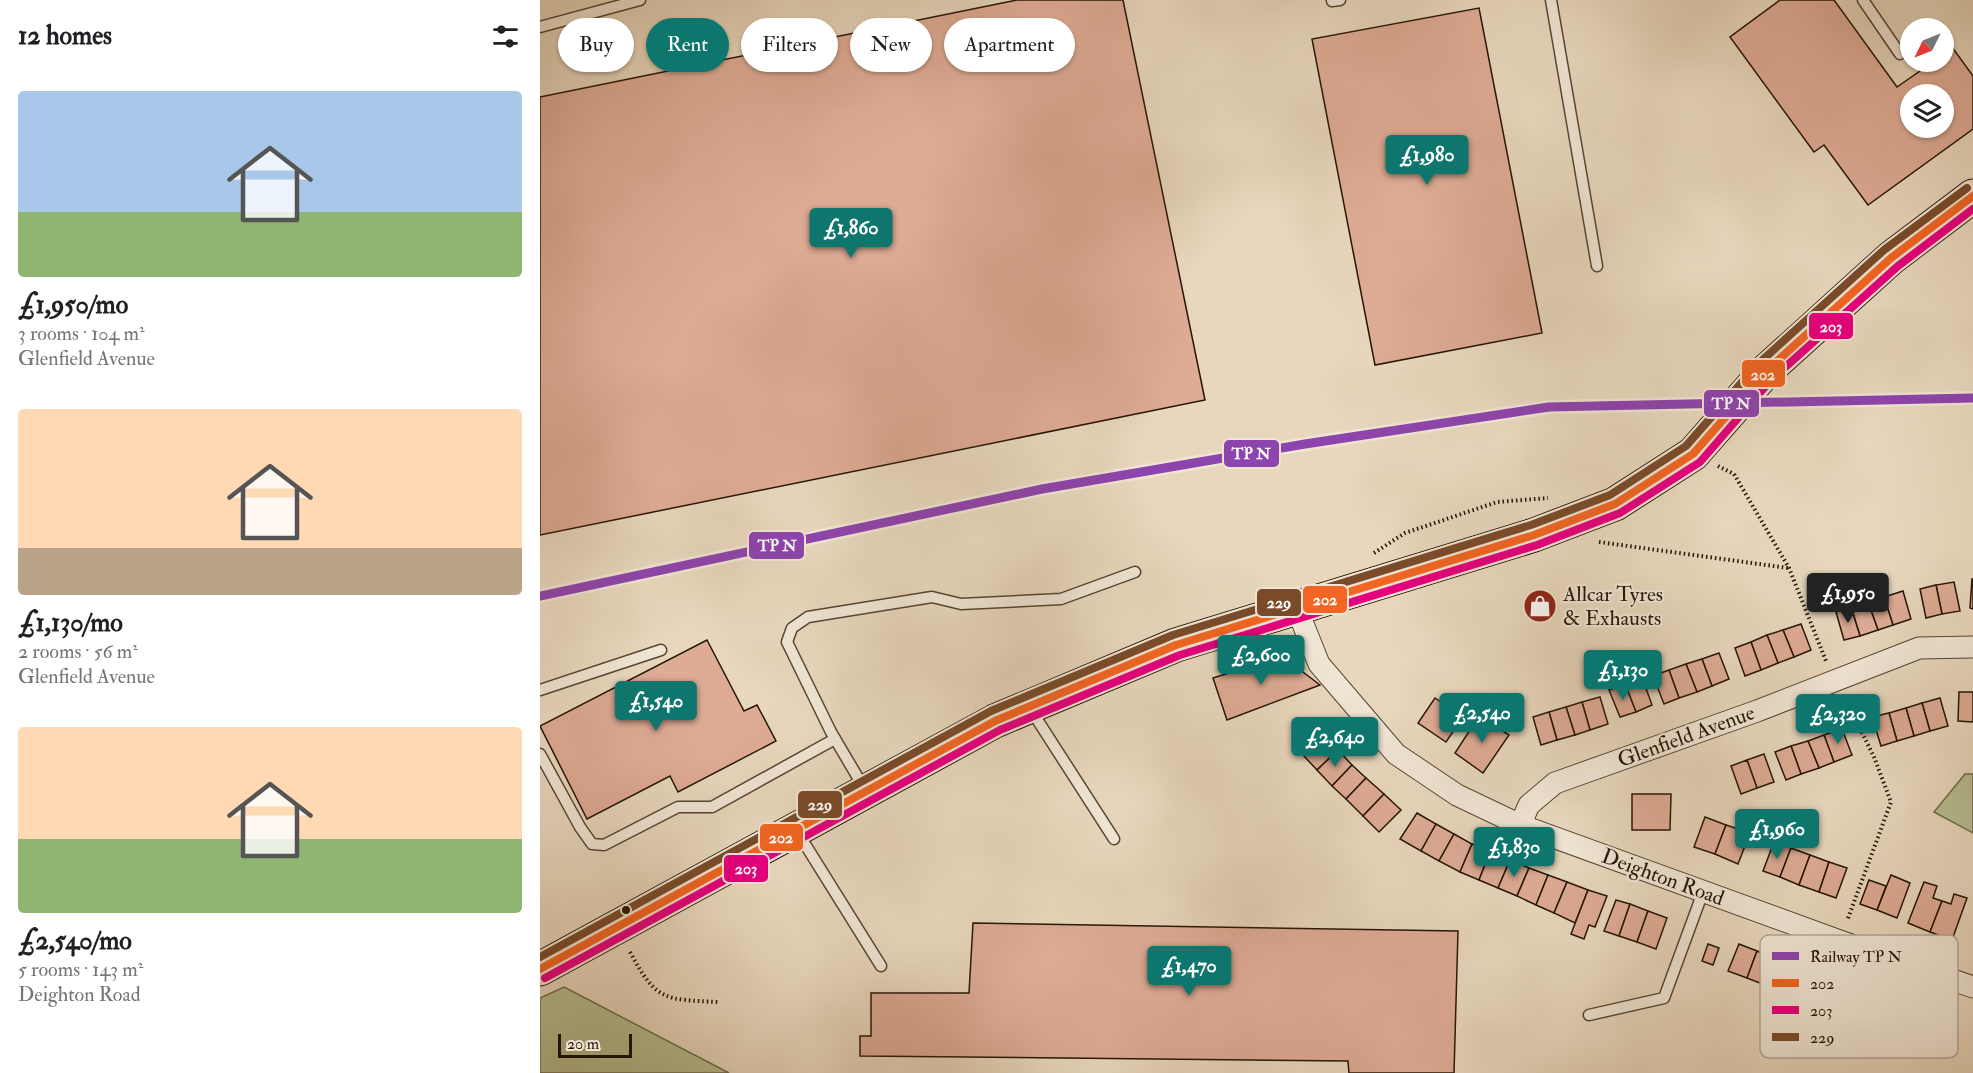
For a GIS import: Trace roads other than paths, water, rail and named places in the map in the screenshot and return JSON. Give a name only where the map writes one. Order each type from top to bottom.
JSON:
[{"type":"main road","points":[[540,969],[995,721],[1176,645],[1534,535],[1615,504],[1699,447],[1766,372],[1891,258],[1973,196]]},
{"type":"street","name":"Deighton Road","points":[[1297,609],[1319,664],[1396,754],[1457,795],[1520,825],[1823,935]]},
{"type":"street","name":"Glenfield Avenue","points":[[1520,825],[1529,805],[1555,783],[1757,711],[1919,648],[1973,647]]},
{"type":"street","name":"Deighton Road","points":[[1958,982],[1973,987]]},
{"type":"lane","points":[[540,27],[640,0]]},
{"type":"lane","points":[[1551,0],[1597,266]]},
{"type":"lane","points":[[1863,0],[1900,54]]},
{"type":"lane","points":[[866,792],[835,739],[787,642],[792,628],[808,617],[932,597],[961,604],[1061,599],[1135,572]]},
{"type":"lane","points":[[540,690],[661,650]]},
{"type":"lane","points":[[1029,707],[1114,839]]},
{"type":"lane","points":[[540,754],[580,827],[592,844],[604,845],[678,807],[712,807],[835,739]]},
{"type":"lane","points":[[796,830],[881,966]]},
{"type":"lane","points":[[1589,1015],[1664,998],[1703,892]]},
{"type":"place","name":"Allcar Tyres & Exhausts","points":[[1540,606]]}]
